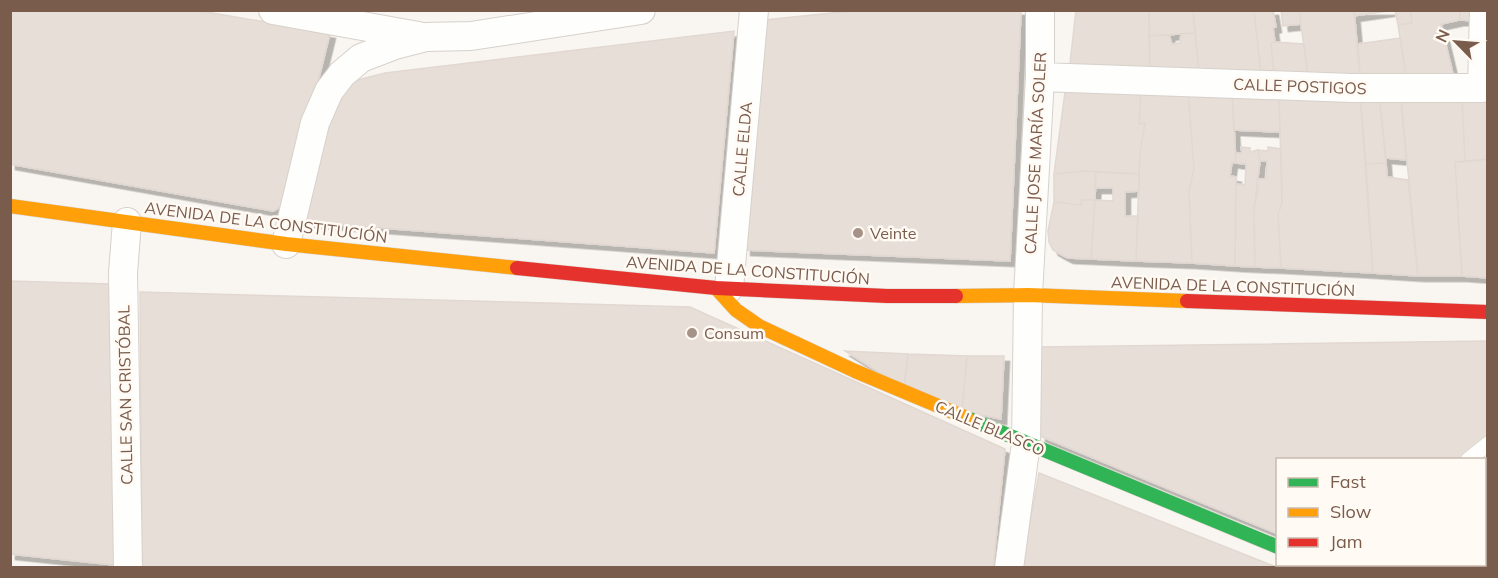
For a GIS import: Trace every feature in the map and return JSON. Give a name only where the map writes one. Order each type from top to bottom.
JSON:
[{"type":"street","points":[[273,10],[426,37]]},
{"type":"street","points":[[286,244],[315,123],[329,91],[342,74],[361,58],[395,45],[475,23],[641,10]]},
{"type":"street","name":"CALLE ELDA","points":[[723,288],[754,10]]},
{"type":"street","name":"CALLE JOSE MARÍA SOLER","points":[[1009,567],[1026,443],[1029,295],[1040,77],[1040,10]]},
{"type":"street","name":"CALLE POSTIGOS","points":[[1040,77],[1352,88],[1482,88],[1484,10]]},
{"type":"street","name":"AVENIDA DE LA CONSTITUCIÓN","points":[[10,206],[286,244],[723,288],[887,296],[1029,295],[1488,312]]},
{"type":"street","name":"CALLE SAN CRISTÓBAL","points":[[127,222],[123,273],[128,567]]},
{"type":"street","name":"CALLE BLASCO","points":[[723,288],[736,310],[759,326],[855,371],[1276,547]]},
{"type":"lane","points":[[1469,458],[1488,444]]},
{"type":"building","points":[[10,10],[195,10],[330,33],[288,203],[273,211],[10,164]]},
{"type":"building","points":[[861,10],[1021,10],[1010,261],[745,250],[764,20]]},
{"type":"building","points":[[1076,10],[1149,10],[1150,72],[1069,72]]},
{"type":"building","points":[[1149,10],[1193,10],[1195,33],[1149,36]]},
{"type":"building","points":[[1193,10],[1254,10],[1261,75],[1199,72]]},
{"type":"building","points":[[1254,10],[1273,10],[1276,27],[1273,28],[1275,42],[1271,43],[1274,75],[1261,75]]},
{"type":"building","points":[[1281,10],[1299,10],[1301,24],[1283,26]]},
{"type":"building","points":[[1299,10],[1354,10],[1360,76],[1308,76]]},
{"type":"building","points":[[1354,10],[1395,10],[1354,16]]},
{"type":"building","points":[[1395,10],[1410,10],[1412,23],[1398,25]]},
{"type":"building","points":[[1410,10],[1460,10],[1460,20],[1441,24],[1453,74],[1406,75],[1398,25],[1412,23]]},
{"type":"building","points":[[1460,10],[1479,10],[1479,21],[1460,20]]},
{"type":"building","points":[[734,31],[714,253],[302,222],[336,96],[350,82],[385,73]]},
{"type":"building","points":[[1195,33],[1199,72],[1150,72],[1149,36],[1169,35],[1172,44],[1180,43],[1181,34]]},
{"type":"building","points":[[1400,38],[1406,75],[1360,76],[1358,44]]},
{"type":"building","points":[[1271,43],[1304,44],[1308,76],[1274,75]]},
{"type":"building","points":[[1066,85],[1141,87],[1139,124],[1145,123],[1139,174],[1085,171],[1054,174]]},
{"type":"building","points":[[1141,87],[1188,90],[1194,168],[1189,191],[1192,263],[1136,261],[1140,153],[1145,123],[1139,124]]},
{"type":"building","points":[[1188,90],[1232,91],[1236,163],[1232,162],[1230,176],[1236,177],[1235,266],[1192,263],[1189,191],[1194,168]]},
{"type":"building","points":[[1232,91],[1279,93],[1280,132],[1234,130]]},
{"type":"building","points":[[1279,93],[1360,95],[1373,273],[1281,268],[1278,215],[1282,203]]},
{"type":"building","points":[[1360,95],[1379,96],[1386,163],[1366,164]]},
{"type":"building","points":[[1379,96],[1401,98],[1406,160],[1386,158]]},
{"type":"building","points":[[1401,98],[1462,98],[1465,162],[1455,162],[1462,276],[1418,276]]},
{"type":"building","points":[[1462,98],[1488,99],[1488,159],[1465,162]]},
{"type":"building","points":[[1241,147],[1250,148],[1250,152],[1258,150],[1260,161],[1254,209],[1255,267],[1235,266],[1236,184],[1245,185],[1246,164],[1236,163],[1235,153],[1242,153]]},
{"type":"building","points":[[1268,147],[1281,149],[1282,203],[1278,215],[1281,268],[1255,267],[1254,209],[1257,179],[1266,179],[1267,161],[1260,161],[1258,150],[1268,151]]},
{"type":"building","points":[[1488,159],[1488,278],[1462,276],[1455,162]]},
{"type":"building","points":[[1386,163],[1387,177],[1408,180],[1418,276],[1373,273],[1366,164]]},
{"type":"building","points":[[1096,172],[1095,200],[1082,200],[1081,205],[1054,202],[1054,174]]},
{"type":"building","points":[[1096,172],[1139,174],[1139,191],[1125,192],[1125,216],[1138,216],[1136,261],[1091,259],[1095,200],[1113,201],[1113,188],[1095,188]]},
{"type":"building","points":[[1082,200],[1095,200],[1091,259],[1068,258],[1053,250],[1049,242],[1048,231],[1054,202],[1081,205]]},
{"type":"building","points":[[10,281],[111,284],[114,565],[10,554]]},
{"type":"building","points":[[140,292],[690,307],[1005,449],[993,568],[142,568]]},
{"type":"building","points":[[1488,341],[1488,440],[1462,458],[1276,458],[1276,533],[1040,436],[1039,347]]},
{"type":"building","points":[[845,351],[908,354],[904,388]]},
{"type":"building","points":[[908,354],[967,356],[962,411],[904,388]]},
{"type":"building","points":[[967,356],[1004,356],[1001,419],[962,411]]},
{"type":"building","points":[[1488,458],[1488,568],[1354,568],[1354,566],[1486,566],[1486,460]]},
{"type":"building","points":[[1039,473],[1279,568],[1022,568]]},
{"type":"traffic: fast","points":[[967,418],[1276,546]]},
{"type":"traffic: slow","points":[[10,206],[286,244],[517,268]]},
{"type":"traffic: slow","points":[[716,288],[736,310],[759,326],[855,371],[967,418]]},
{"type":"traffic: slow","points":[[956,296],[1028,295],[1187,301]]},
{"type":"traffic: jam","points":[[517,268],[716,288],[887,296],[956,296]]},
{"type":"traffic: jam","points":[[1187,301],[1488,312]]},
{"type":"place","name":"Veinte","points":[[858,233]]},
{"type":"place","name":"Consum","points":[[692,333]]}]
